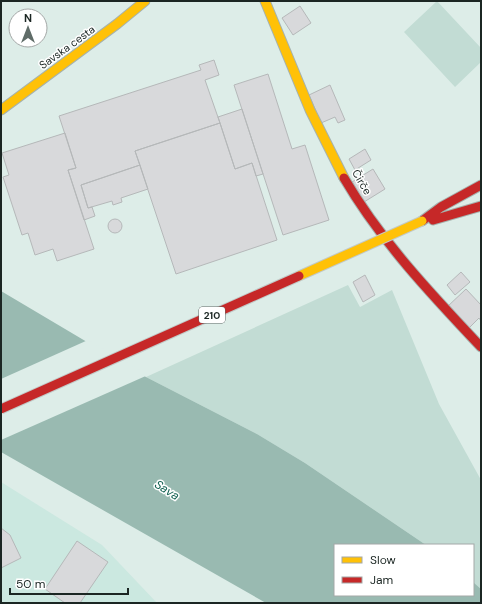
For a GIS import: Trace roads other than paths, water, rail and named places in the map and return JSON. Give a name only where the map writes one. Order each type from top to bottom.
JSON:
[{"type":"street","name":"Savska cesta","points":[[1,110],[117,24],[145,1]]},
{"type":"street","name":"Čirče","points":[[265,1],[292,68],[320,131],[366,213],[404,264],[481,347]]},
{"type":"street","name":"210","points":[[1,409],[422,221],[441,207],[481,185]]},
{"type":"street","name":"210","points":[[422,221],[447,217],[481,206]]},
{"type":"water","name":"Sava","points":[[1,291],[146,377],[257,434],[305,463],[425,544],[334,544],[334,596],[474,596],[474,583],[481,589],[481,603],[266,603],[1,452]]}]
